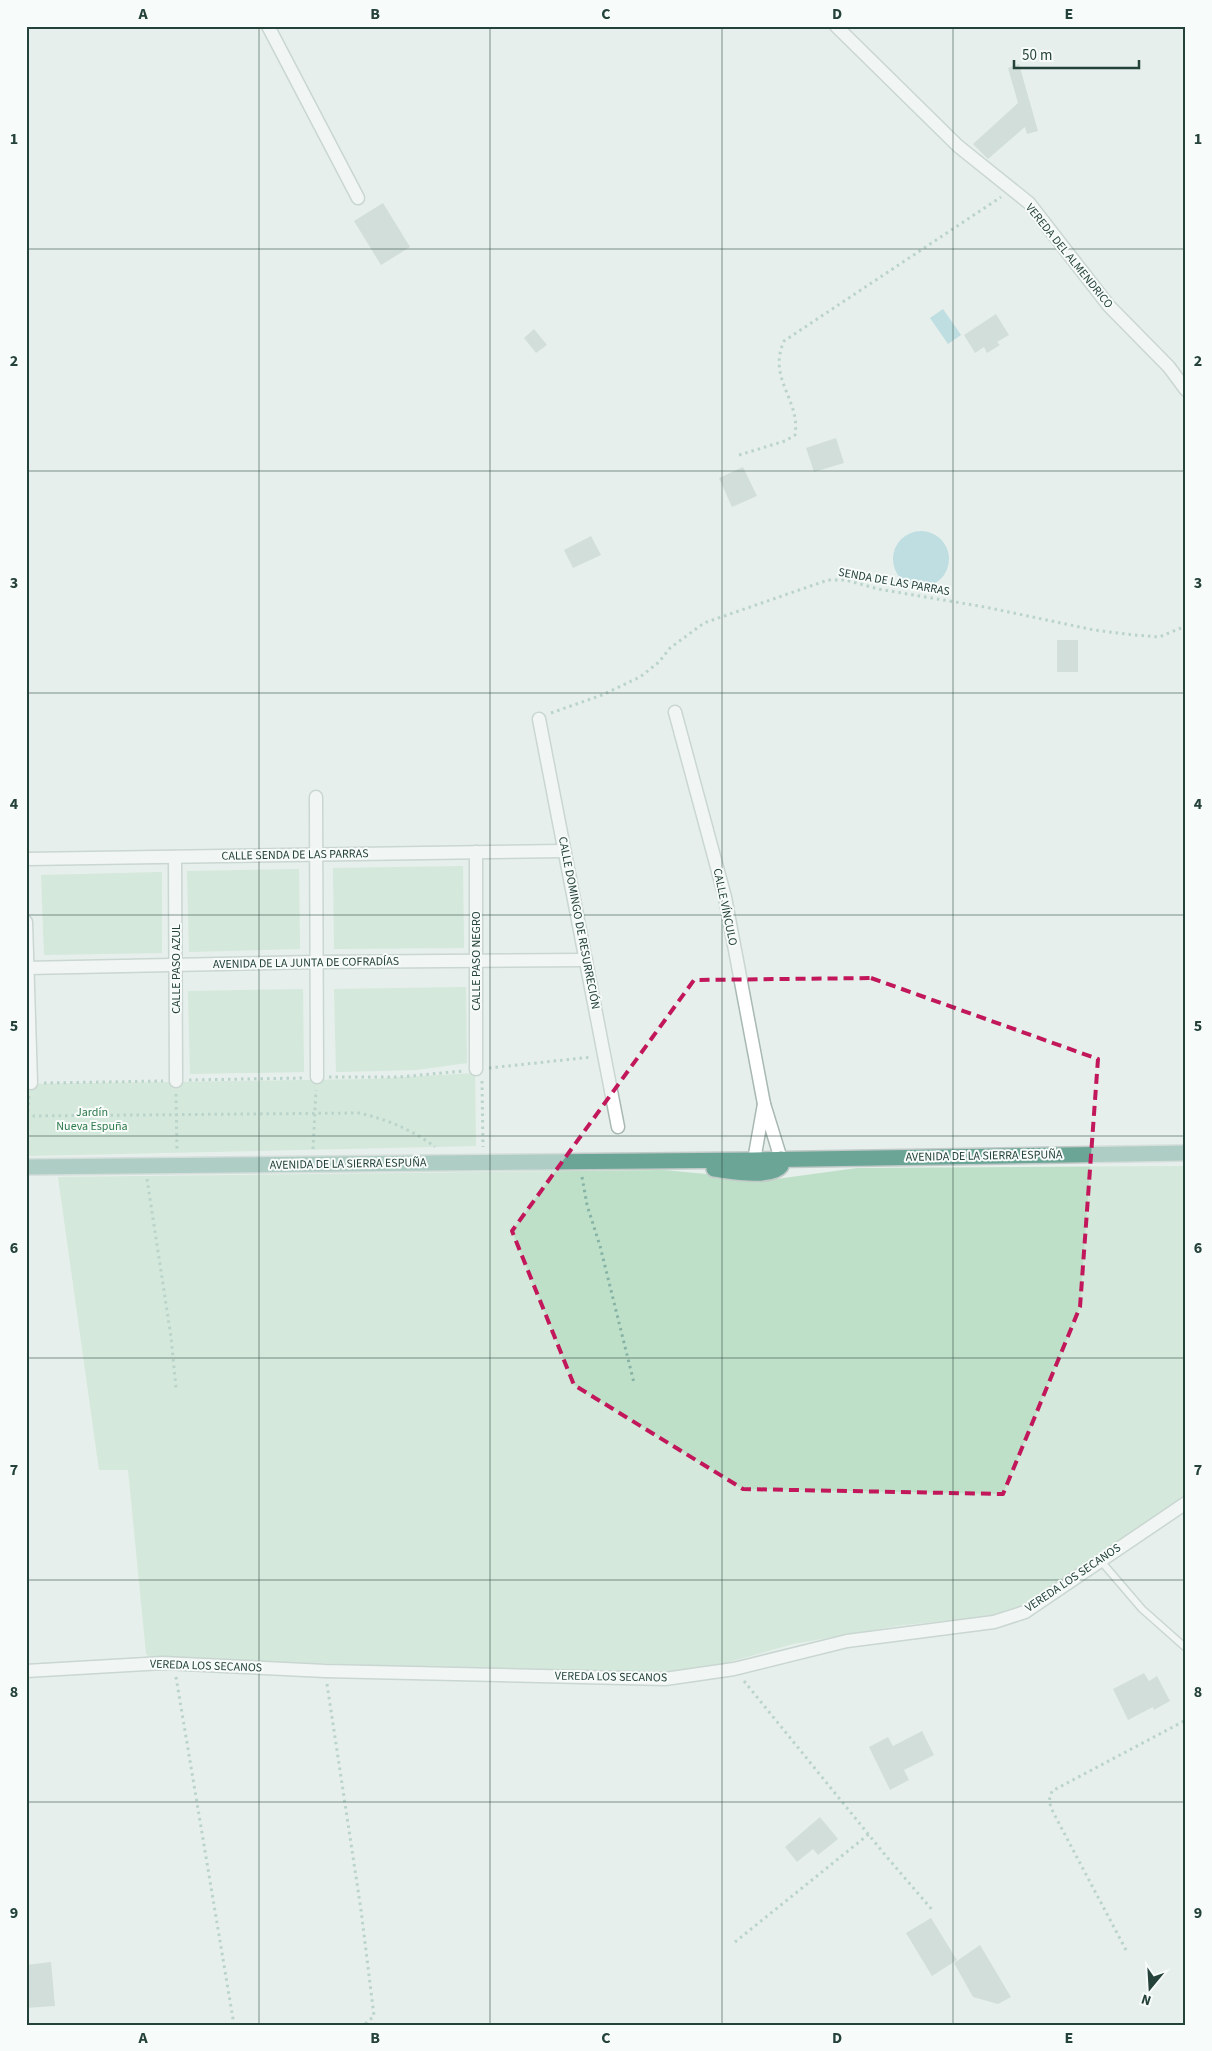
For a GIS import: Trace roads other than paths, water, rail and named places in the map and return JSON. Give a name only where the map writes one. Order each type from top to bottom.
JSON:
[{"type":"main road","name":"AVENIDA DE LA SIERRA ESPUÑA","points":[[26,1167],[754,1160],[1186,1153]]},
{"type":"main road","name":"AVENIDA DE LA SIERRA ESPUÑA","points":[[670,1161],[749,1173],[778,1170],[782,1166],[782,1159]]},
{"type":"street","points":[[268,26],[358,198]]},
{"type":"street","name":"VEREDA DEL ALMENDRICO","points":[[836,26],[958,146],[1029,203],[1109,306],[1169,367],[1186,390]]},
{"type":"street","name":"CALLE VÍNCULO","points":[[675,712],[725,897],[764,1104],[782,1159]]},
{"type":"street","name":"CALLE DOMINGO DE RESURRECIÓN","points":[[540,719],[618,1127]]},
{"type":"street","points":[[316,797],[317,1077]]},
{"type":"street","name":"CALLE SENDA DE LAS PARRAS","points":[[26,859],[564,851]]},
{"type":"street","name":"CALLE PASO NEGRO","points":[[476,852],[476,962],[479,1069]]},
{"type":"street","name":"CALLE PASO AZUL","points":[[175,857],[176,1081]]},
{"type":"street","points":[[26,922],[31,1083]]},
{"type":"street","name":"AVENIDA DE LA JUNTA DE COFRADÍAS","points":[[27,968],[316,962],[586,960]]},
{"type":"street","name":"CALLE VÍNCULO","points":[[754,1160],[764,1104]]},
{"type":"street","name":"VEREDA LOS SECANOS","points":[[26,1671],[174,1664],[325,1671],[665,1679],[734,1669],[847,1641],[994,1622],[1025,1612],[1186,1503]]},
{"type":"lane","points":[[1100,1560],[1142,1609],[1186,1648]]},
{"type":"water","points":[[943,309],[961,335],[948,344],[930,318]]},
{"type":"water","points":[[921,531],[932,533],[941,539],[947,548],[949,559],[947,570],[941,579],[932,585],[921,587],[910,585],[901,579],[895,570],[893,559],[895,548],[901,539],[910,533]]},
{"type":"park label","name":"Jardín Nueva Espuña","points":[[92,1119]]}]
